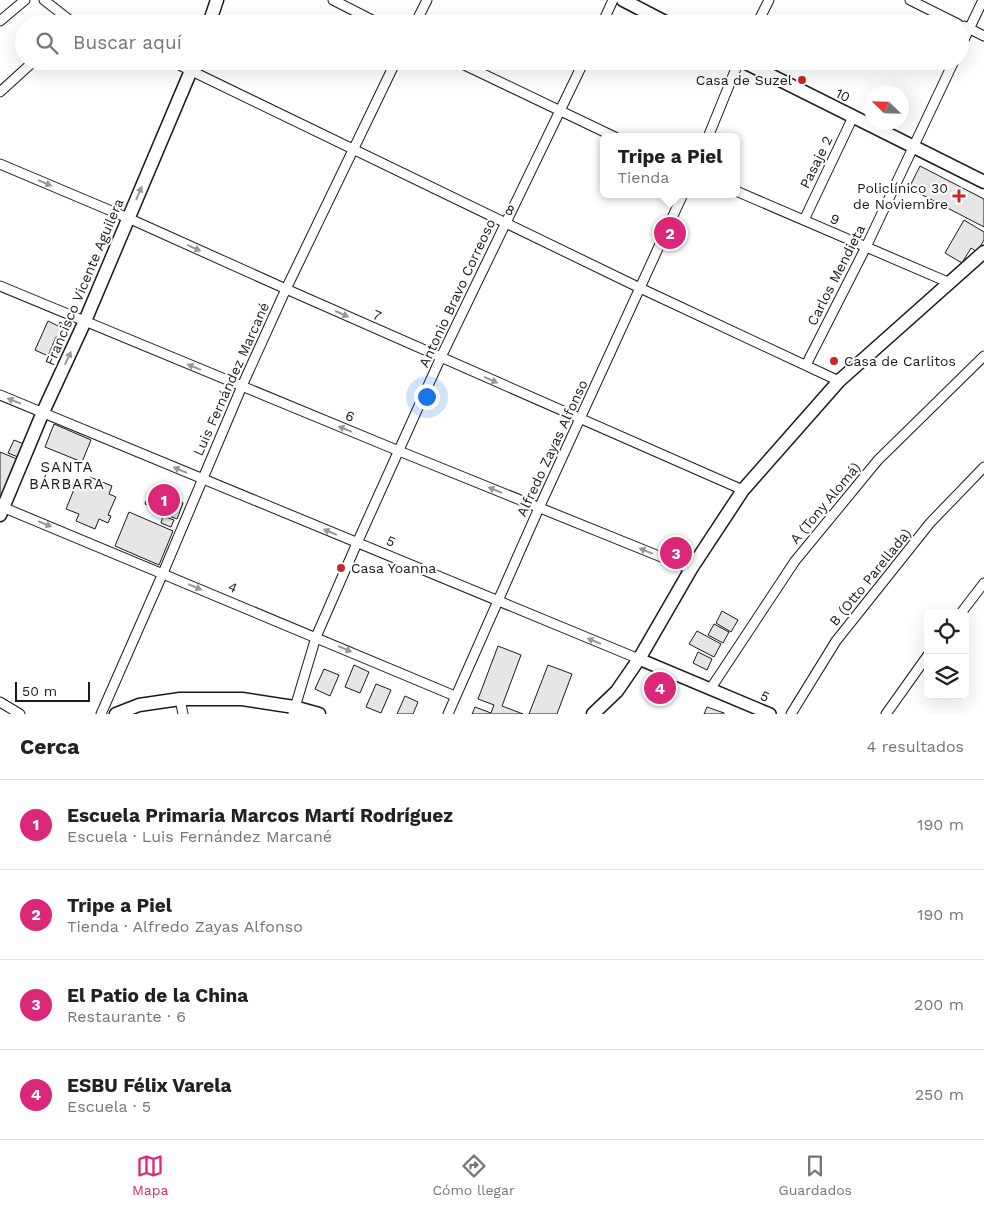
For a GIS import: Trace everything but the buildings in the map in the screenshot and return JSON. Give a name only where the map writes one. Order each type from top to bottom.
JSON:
[{"type":"main road","points":[[212,15],[217,0]]},
{"type":"main road","points":[[623,0],[652,15]]},
{"type":"main road","name":"Francisco Vicente Aguilera","points":[[1,509],[85,321],[191,70]]},
{"type":"main road","name":"10","points":[[759,70],[984,182]]},
{"type":"main road","points":[[593,714],[617,691],[639,659],[691,569],[744,490],[839,380],[984,252]]},
{"type":"main road","points":[[116,714],[138,705],[180,699],[242,699],[319,714]]},
{"type":"street","points":[[0,21],[25,0]]},
{"type":"street","points":[[44,0],[62,15]]},
{"type":"street","points":[[333,0],[362,15]]},
{"type":"street","points":[[420,15],[427,0]]},
{"type":"street","points":[[606,15],[613,0]]},
{"type":"street","points":[[762,15],[769,0]]},
{"type":"street","points":[[910,0],[941,15]]},
{"type":"street","points":[[983,0],[969,29],[984,36]]},
{"type":"street","points":[[0,92],[24,70]]},
{"type":"street","name":"8","points":[[201,70],[353,150],[640,288],[839,380]]},
{"type":"street","name":"Luis Fernández Marcané","points":[[101,714],[242,386],[286,289],[392,70]]},
{"type":"street","points":[[474,70],[606,133]]},
{"type":"street","name":"Antonio Bravo Correoso","points":[[294,710],[316,637],[357,544],[441,357],[580,70]]},
{"type":"street","points":[[710,133],[737,70]]},
{"type":"street","name":"Carlos Mendieta","points":[[806,365],[866,247],[950,70]]},
{"type":"street","name":"Pasaje 2","points":[[804,220],[853,117]]},
{"type":"street","name":"7","points":[[0,164],[128,218],[580,420],[744,490]]},
{"type":"street","name":"9","points":[[740,193],[950,283]]},
{"type":"street","name":"Alfredo Zayas Alfonso","points":[[448,714],[539,508],[681,198]]},
{"type":"street","name":"6","points":[[0,286],[691,569]]},
{"type":"street","name":"A (Tony Alomá)","points":[[711,688],[800,554],[878,460],[984,356]]},
{"type":"street","name":"5","points":[[0,395],[770,714]]},
{"type":"street","name":"B (Otto Parellada)","points":[[791,714],[836,641],[930,523],[984,467]]},
{"type":"street","name":"4","points":[[1,509],[163,573],[455,696]]},
{"type":"street","points":[[964,609],[984,583]]},
{"type":"street","points":[[886,714],[924,661]]},
{"type":"street","points":[[180,699],[183,714]]},
{"type":"street","points":[[0,702],[20,714]]},
{"type":"place","name":"Casa de Suzel","points":[[802,80]]},
{"type":"place","name":"Policlínico 30 de Noviembre","points":[[959,196]]},
{"type":"place","name":"Tripe a Piel","points":[[670,233]]},
{"type":"place","name":"Casa de Carlitos","points":[[834,361]]},
{"type":"place","name":"Escuela Primaria Marcos Martí Rodríguez","points":[[164,500]]},
{"type":"place","name":"El Patio de la China","points":[[676,553]]},
{"type":"place","name":"Casa Yoanna","points":[[341,568]]},
{"type":"place","name":"ESBU Félix Varela","points":[[660,688]]},
{"type":"district","name":"SANTA BÁRBARA","points":[[67,476]]}]
